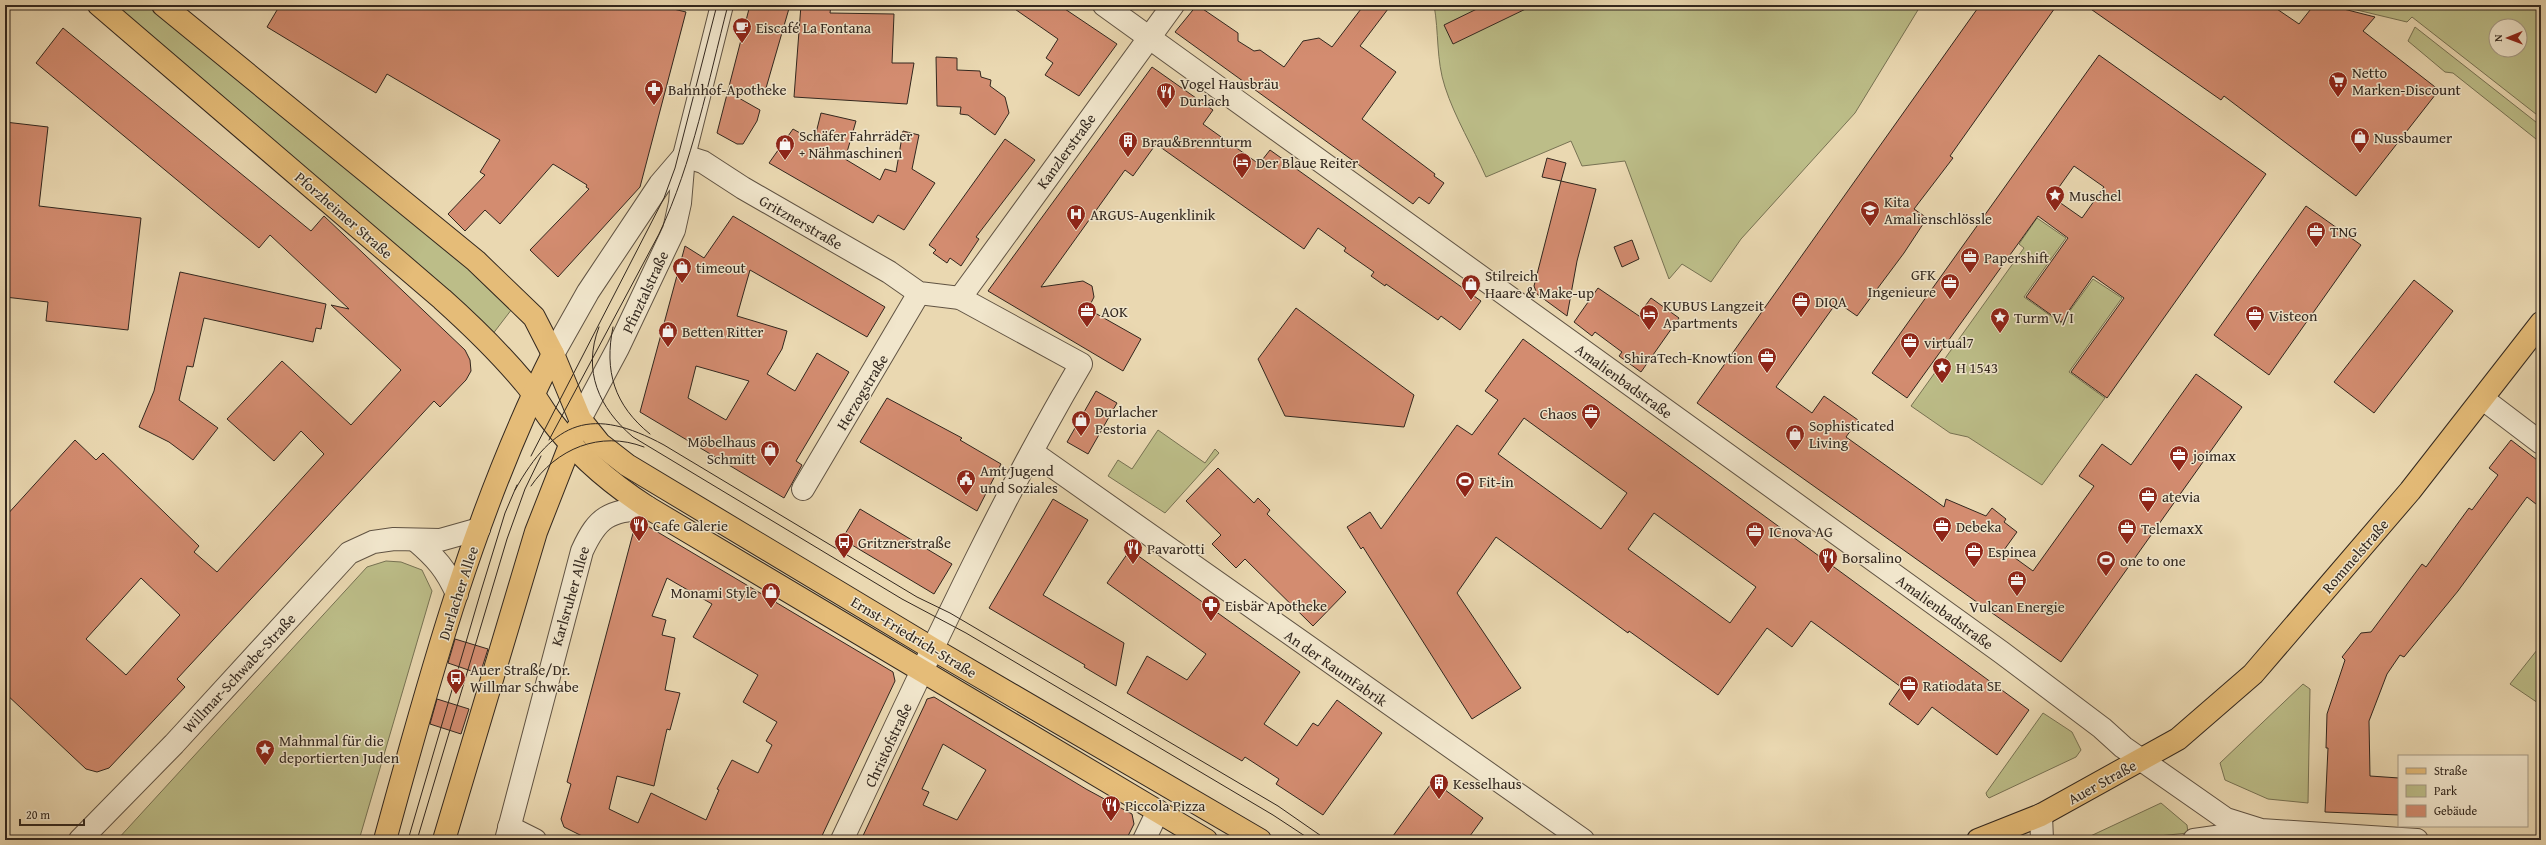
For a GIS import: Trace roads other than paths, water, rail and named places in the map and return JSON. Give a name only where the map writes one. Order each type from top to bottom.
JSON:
[{"type":"main road","name":"Pforzheimer Straße","points":[[99,5],[442,299],[484,337],[533,394],[550,419],[571,442]]},
{"type":"main road","points":[[163,5],[476,262],[534,317],[553,354],[580,420],[536,532],[444,840]]},
{"type":"main road","name":"Rommelstraße","points":[[2141,760],[2178,739],[2253,674],[2410,491],[2541,323]]},
{"type":"main road","name":"Durlacher Allee","points":[[385,840],[457,594],[498,474],[533,394],[553,354]]},
{"type":"main road","name":"Ernst-Friedrich-Straße","points":[[580,420],[600,444],[626,465],[932,649],[1260,840]]},
{"type":"main road","name":"Ernst-Friedrich-Straße","points":[[571,442],[595,470],[647,507],[1206,840]]},
{"type":"main road","name":"Auer Straße","points":[[1978,840],[2041,815],[2141,760]]},
{"type":"street","name":"Pfinztalstraße","points":[[580,420],[618,348],[674,230],[680,203],[684,156],[722,5]]},
{"type":"street","name":"Amalienbadstraße","points":[[1104,5],[2001,652],[2141,760]]},
{"type":"street","name":"Kanzlerstraße","points":[[960,298],[1173,5]]},
{"type":"street","name":"Pfinztalstraße","points":[[553,354],[588,292],[660,184],[684,156]]},
{"type":"street","name":"Gritznerstraße","points":[[684,156],[704,162],[743,188],[889,272],[919,293],[960,298],[1081,364],[1032,452],[932,649]]},
{"type":"street","name":"Herzogstraße","points":[[803,489],[919,293]]},
{"type":"street","points":[[2483,399],[2541,443]]},
{"type":"street","name":"An der RaumFabrik","points":[[1032,452],[1583,840]]},
{"type":"street","name":"Karlsruher Allee","points":[[507,834],[582,551],[596,526],[611,513],[647,507]]},
{"type":"street","name":"Willmar-Schwabe-Straße","points":[[80,840],[174,744],[349,553],[373,542],[394,539],[440,540],[479,529]]},
{"type":"street","points":[[415,540],[434,556],[447,571],[457,594]]},
{"type":"street","name":"Christofstraße","points":[[842,840],[932,649]]},
{"type":"street","name":"Auer Straße","points":[[2141,760],[2226,819],[2261,830]]},
{"type":"street","points":[[1144,840],[1158,811]]},
{"type":"street","points":[[2041,815],[2042,840]]},
{"type":"street","name":"Auer Straße","points":[[2202,839],[2261,830],[2417,840]]},
{"type":"street","points":[[507,834],[535,840]]},
{"type":"tram line","points":[[531,456],[664,198],[675,168],[717,5]]},
{"type":"tram line","points":[[549,440],[659,234],[671,207],[699,121],[728,5]]},
{"type":"tram line","points":[[599,327],[594,343],[592,359],[593,373],[597,388],[611,414],[633,437],[902,599],[966,633],[1273,815],[1311,840]]},
{"type":"tram line","points":[[613,327],[610,358],[611,373],[615,386],[620,399],[628,411],[650,434]]},
{"type":"tram line","points":[[515,490],[530,466],[545,448],[560,435],[577,427],[595,424],[616,426],[639,433],[664,445],[917,597],[950,613],[1278,806],[1327,840]]},
{"type":"tram line","points":[[531,486],[541,473],[553,462],[580,446],[596,442],[611,441],[628,442],[644,447]]},
{"type":"tram line","points":[[417,840],[507,539],[525,489],[541,456]]},
{"type":"tram line","points":[[408,840],[481,591],[505,513],[517,485]]},
{"type":"place","name":"Eiscafé La Fontana","points":[[742,44]]},
{"type":"place","name":"Netto Marken-Discount","points":[[2338,98]]},
{"type":"place","name":"Bahnhof-Apotheke","points":[[654,106]]},
{"type":"place","name":"Vogel Hausbräu Durlach","points":[[1166,109]]},
{"type":"place","name":"Nussbaumer","points":[[2360,154]]},
{"type":"place","name":"Brau&Brennturm","points":[[1128,158]]},
{"type":"place","name":"Schäfer Fahrräder + Nähmaschinen","points":[[785,161]]},
{"type":"place","name":"Der Blaue Reiter","points":[[1242,179]]},
{"type":"place","name":"Muschel","points":[[2055,212]]},
{"type":"place","name":"Kita Amalienschlössle","points":[[1870,227]]},
{"type":"place","name":"ARGUS-Augenklinik","points":[[1076,231]]},
{"type":"place","name":"TNG","points":[[2316,248]]},
{"type":"place","name":"Papershift","points":[[1970,274]]},
{"type":"place","name":"timeout","points":[[682,284]]},
{"type":"place","name":"GFK Ingenieure","points":[[1950,300]]},
{"type":"place","name":"Stilreich Haare & Make-up","points":[[1471,301]]},
{"type":"place","name":"DIQA","points":[[1801,318]]},
{"type":"place","name":"AOK","points":[[1087,328]]},
{"type":"place","name":"KUBUS Langzeit Apartments","points":[[1649,331]]},
{"type":"place","name":"Visteon","points":[[2255,332]]},
{"type":"place","name":"Turm V/I","points":[[2000,334]]},
{"type":"place","name":"Betten Ritter","points":[[668,348]]},
{"type":"place","name":"virtual7","points":[[1910,359]]},
{"type":"place","name":"ShiraTech-Knowtion","points":[[1767,374]]},
{"type":"place","name":"H 1543","points":[[1942,384]]},
{"type":"place","name":"Chaos","points":[[1591,430]]},
{"type":"place","name":"Durlacher Pestoria","points":[[1081,437]]},
{"type":"place","name":"Sophisticated Living","points":[[1795,451]]},
{"type":"place","name":"Möbelhaus Schmitt","points":[[770,467]]},
{"type":"place","name":"joimax","points":[[2179,472]]},
{"type":"place","name":"Amt Jugend und Soziales","points":[[966,496]]},
{"type":"place","name":"Fit-in","points":[[1465,498]]},
{"type":"place","name":"atevia","points":[[2148,513]]},
{"type":"place","name":"Cafe Galerie","points":[[639,542]]},
{"type":"place","name":"Debeka","points":[[1942,543]]},
{"type":"place","name":"TelemaxX","points":[[2127,545]]},
{"type":"place","name":"ICnova AG","points":[[1755,548]]},
{"type":"place","name":"Gritznerstraße","points":[[844,559]]},
{"type":"place","name":"Pavarotti","points":[[1133,565]]},
{"type":"place","name":"Espinea","points":[[1974,568]]},
{"type":"place","name":"Borsalino","points":[[1828,574]]},
{"type":"place","name":"one to one","points":[[2106,577]]},
{"type":"place","name":"Vulcan Energie","points":[[2017,597]]},
{"type":"place","name":"Monami Style","points":[[771,609]]},
{"type":"place","name":"Eisbär Apotheke","points":[[1211,622]]},
{"type":"place","name":"Auer Straße/Dr. Willmar Schwabe","points":[[456,695]]},
{"type":"place","name":"Ratiodata SE","points":[[1909,702]]},
{"type":"place","name":"Mahnmal für die deportierten Juden","points":[[265,766]]},
{"type":"place","name":"Kesselhaus","points":[[1439,800]]},
{"type":"place","name":"Piccola Pizza","points":[[1111,822]]}]
